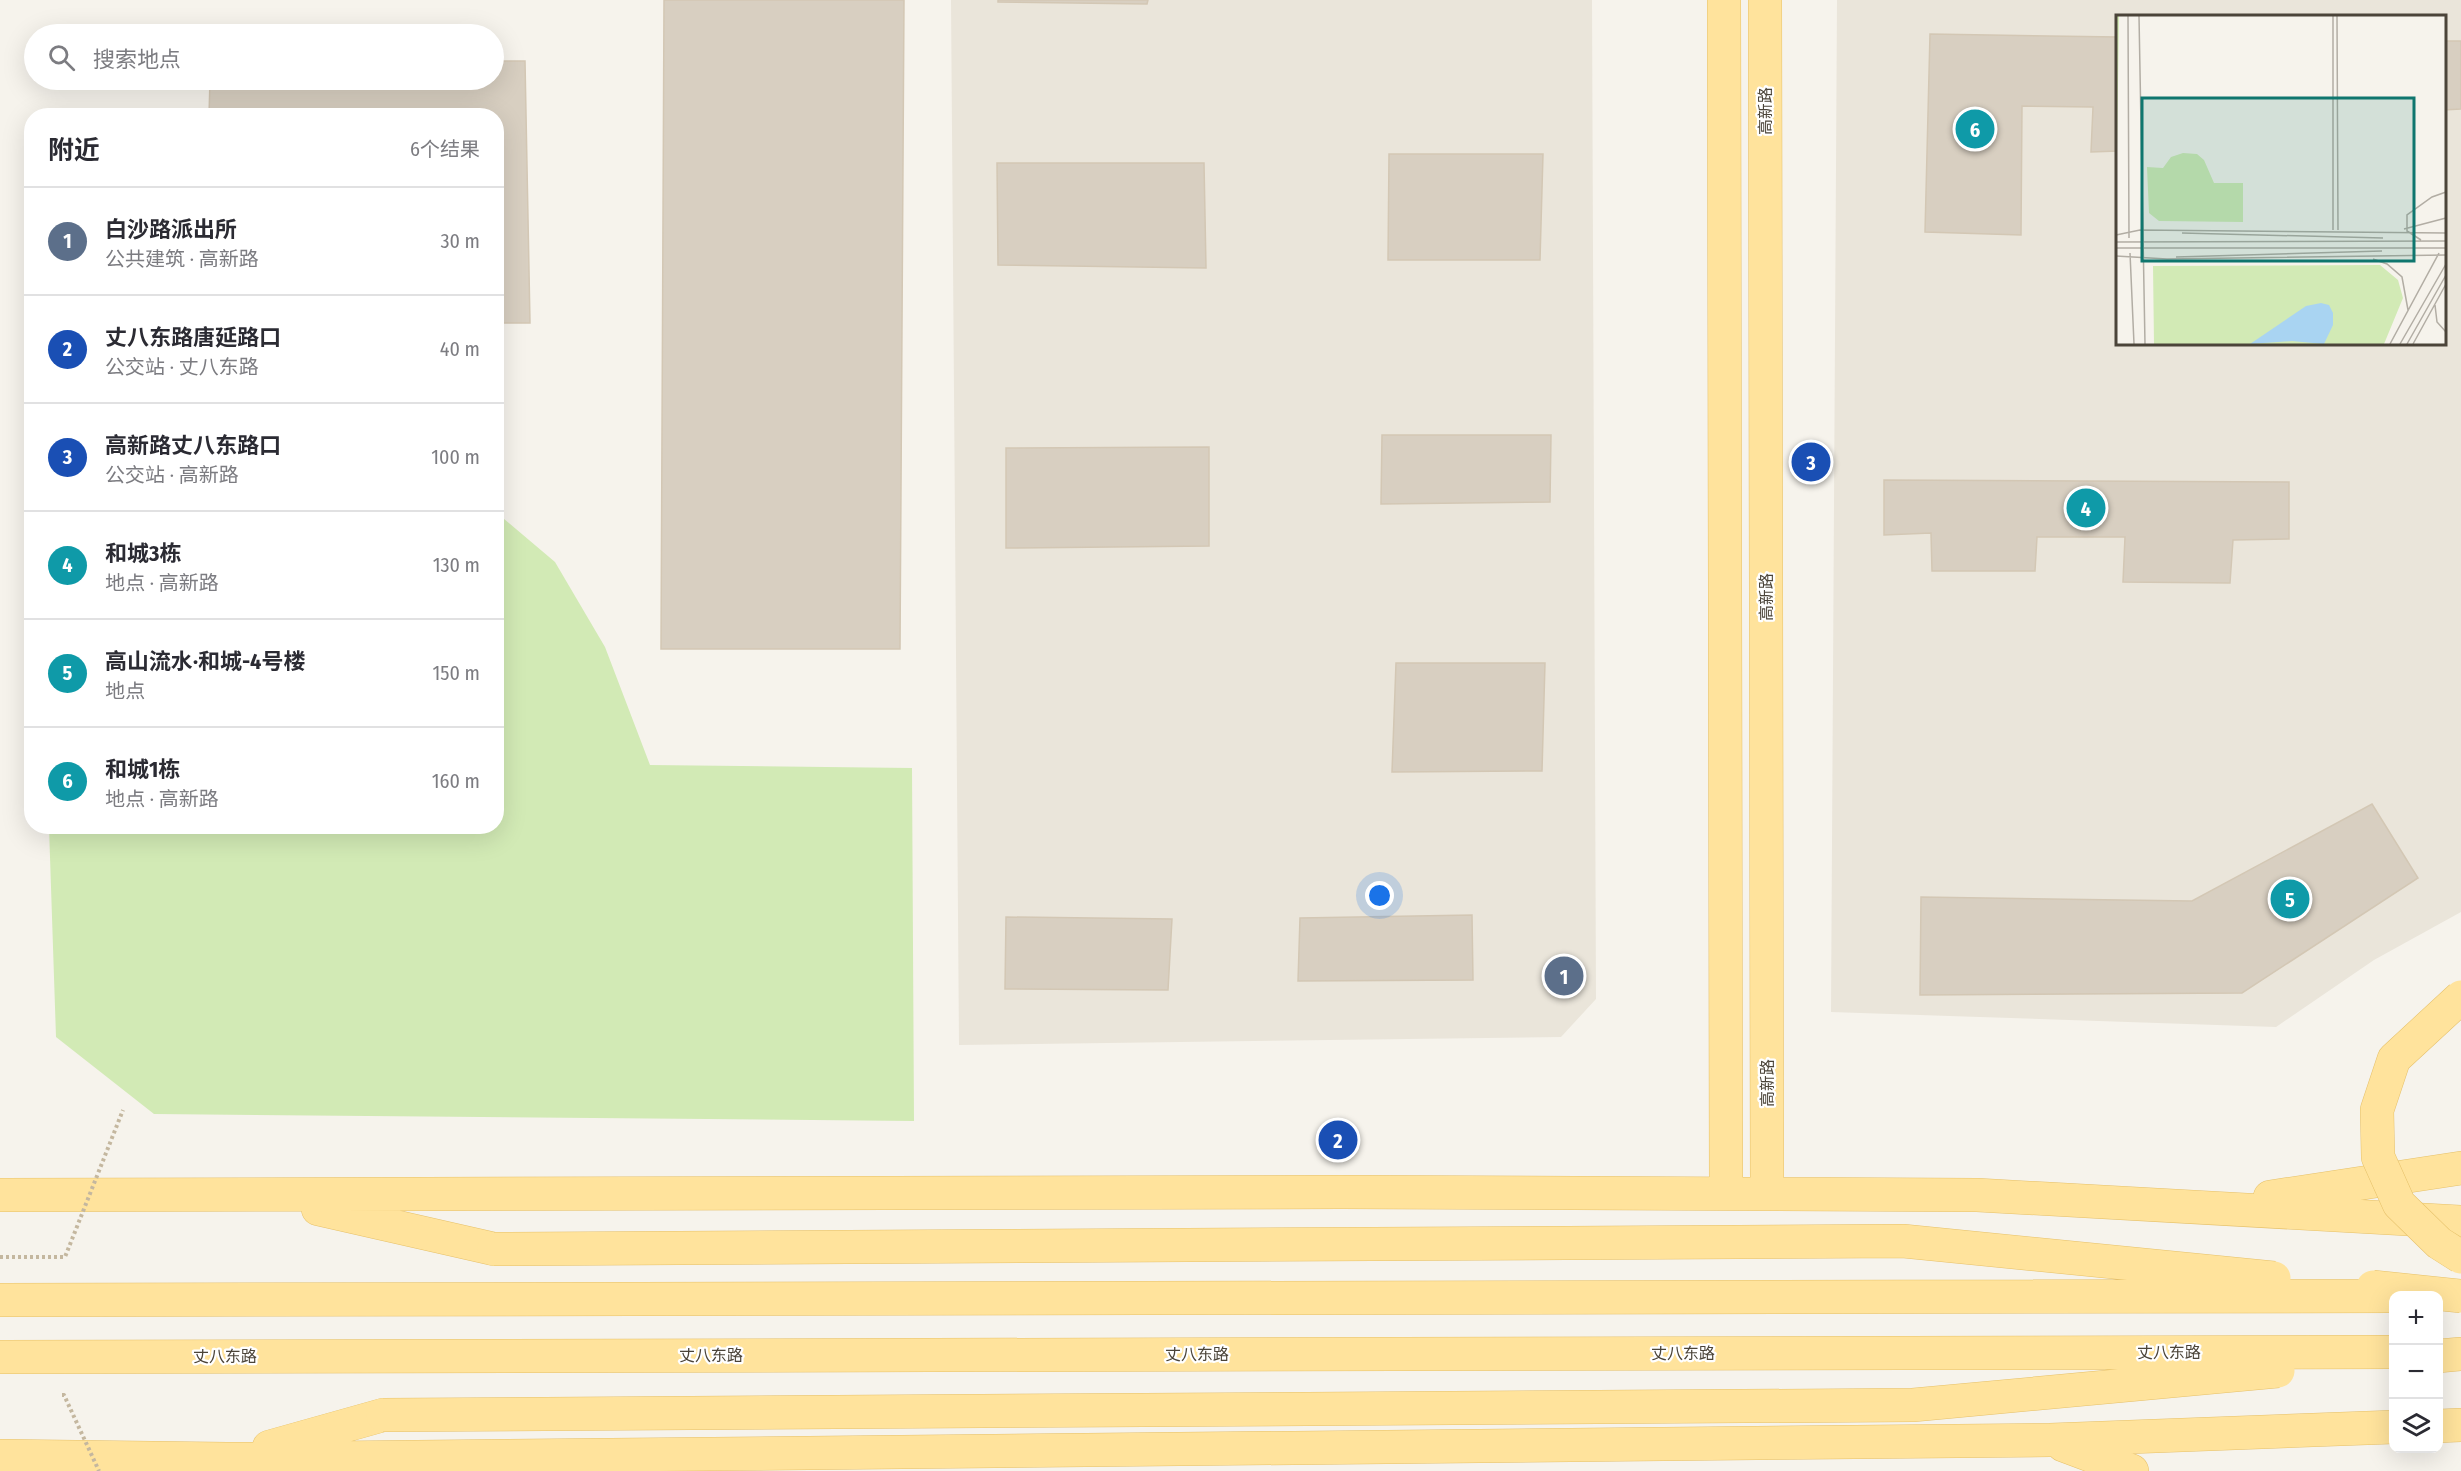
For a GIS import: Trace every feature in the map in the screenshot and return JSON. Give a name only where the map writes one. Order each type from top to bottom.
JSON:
[{"type":"main road","points":[[1724,0],[1726,1192]]},
{"type":"main road","name":"高新路","points":[[1764,0],[1767,1193]]},
{"type":"main road","points":[[2461,997],[2394,1059],[2377,1110],[2378,1157],[2399,1204],[2439,1244],[2461,1257]]},
{"type":"main road","points":[[2204,1208],[2461,1168]]},
{"type":"main road","points":[[0,1195],[1726,1192],[1977,1195],[2461,1222]]},
{"type":"main road","points":[[264,1196],[494,1250],[1903,1242],[2461,1296]]},
{"type":"main road","points":[[0,1300],[2389,1296]]},
{"type":"main road","points":[[2443,1296],[2461,1296]]},
{"type":"main road","name":"丈八东路","points":[[0,1357],[2389,1352]]},
{"type":"main road","points":[[2443,1354],[2461,1353]]},
{"type":"main road","points":[[227,1459],[383,1415],[1913,1405],[2389,1360]]},
{"type":"main road","points":[[2443,1426],[2461,1425]]},
{"type":"main road","points":[[0,1456],[227,1459],[2050,1440],[2389,1427]]},
{"type":"main road","points":[[2050,1440],[2132,1471]]},
{"type":"path","points":[[0,1257],[64,1257],[123,1110]]},
{"type":"path","points":[[53,1395],[64,1395],[99,1471]]},
{"type":"shaded area","points":[[951,0],[1592,0],[1596,999],[1561,1037],[959,1045]]},
{"type":"shaded area","points":[[1837,0],[2461,0],[2461,912],[2374,960],[2276,1027],[1831,1012]]},
{"type":"green space","points":[[504,519],[555,562],[605,647],[650,765],[912,768],[914,1121],[154,1114],[56,1037],[49,834],[504,834]]},
{"type":"building","points":[[664,0],[904,0],[900,649],[661,649]]},
{"type":"building","points":[[998,0],[1148,0],[1147,4],[998,2]]},
{"type":"building","points":[[1930,34],[2116,37],[2116,151],[2091,152],[2093,107],[2022,106],[2021,235],[1925,232]]},
{"type":"building","points":[[2446,41],[2461,41],[2461,109],[2446,110]]},
{"type":"building","points":[[504,61],[525,61],[530,323],[504,323],[504,108],[209,108],[210,90],[504,90]]},
{"type":"building","points":[[1389,154],[1543,154],[1540,260],[1388,260]]},
{"type":"building","points":[[997,163],[1204,163],[1206,268],[998,265]]},
{"type":"building","points":[[1382,435],[1551,435],[1550,502],[1381,504]]},
{"type":"building","points":[[1209,447],[1209,546],[1006,548],[1006,448]]},
{"type":"building","points":[[1884,480],[2289,482],[2289,539],[2233,540],[2230,583],[2123,582],[2125,537],[2037,537],[2035,571],[1932,571],[1931,533],[1884,535]]},
{"type":"building","points":[[1396,663],[1545,663],[1542,771],[1392,772]]},
{"type":"building","points":[[2372,804],[2418,878],[2242,993],[1920,995],[1921,897],[2192,901]]},
{"type":"building","points":[[1472,915],[1473,980],[1298,981],[1300,918]]},
{"type":"building","points":[[1006,917],[1172,919],[1168,990],[1005,989]]},
{"type":"place","name":"和城1栋","points":[[1975,129]]},
{"type":"place","name":"高新路丈八东路口","points":[[1811,462]]},
{"type":"place","name":"和城3栋","points":[[2086,508]]},
{"type":"place","name":"高山流水·和城-4号楼","points":[[2290,899]]},
{"type":"place","name":"白沙路派出所","points":[[1564,976]]},
{"type":"place","name":"丈八东路唐延路口","points":[[1338,1140]]}]
